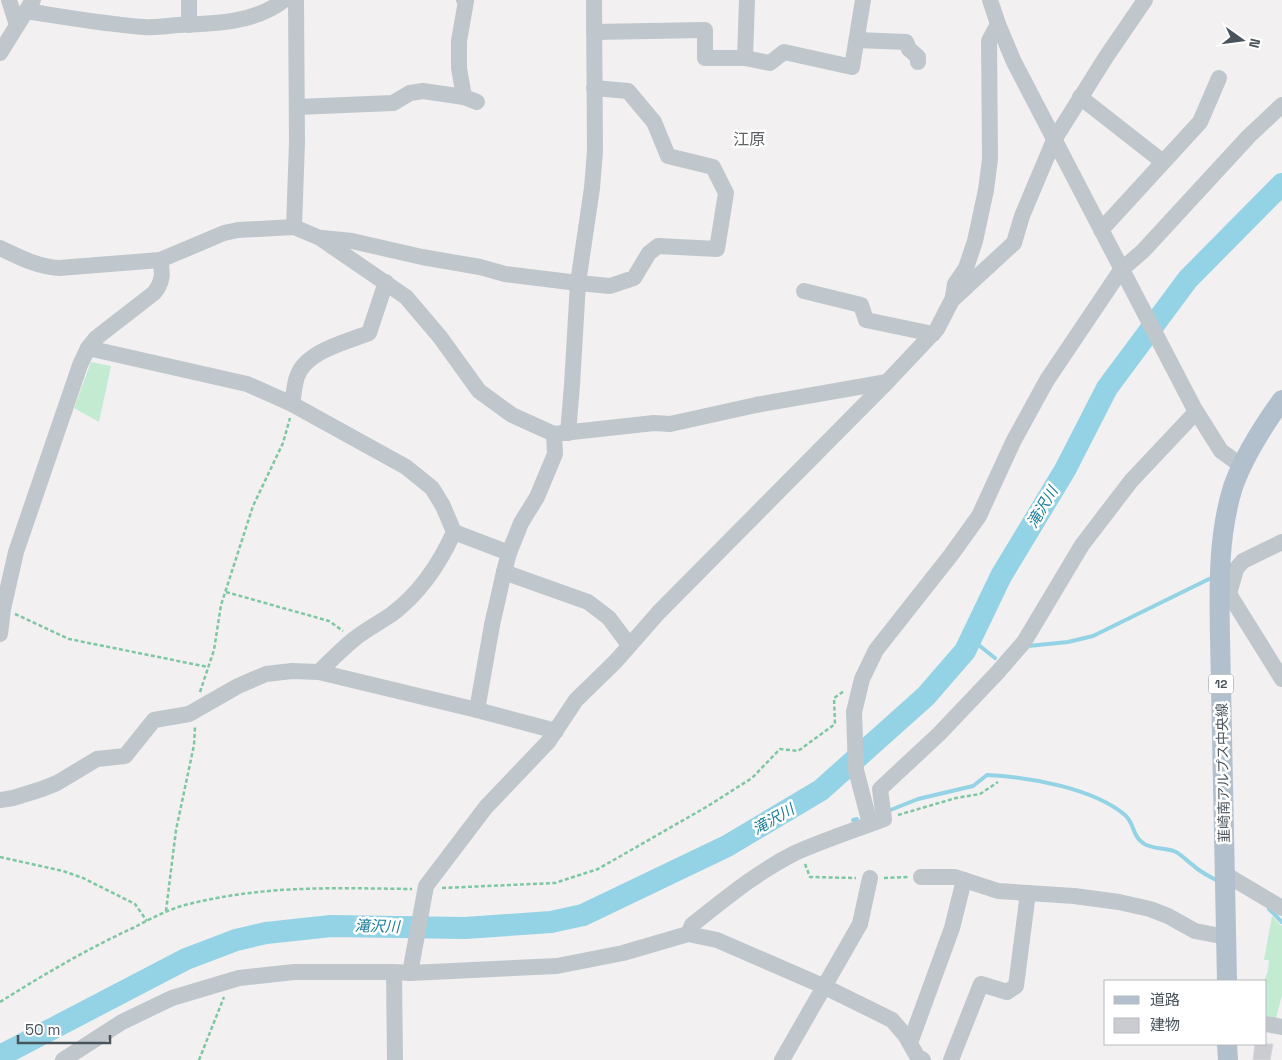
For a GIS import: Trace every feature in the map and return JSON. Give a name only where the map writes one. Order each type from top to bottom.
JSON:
[{"type":"main road","name":"韮崎南アルプス中央線","points":[[1227,980],[1224,588],[1222,545],[1233,488],[1242,466],[1282,400]]},
{"type":"main road","points":[[1227,1045],[1228,1060]]},
{"type":"street","points":[[9,0],[25,12],[146,27],[225,22],[253,16],[273,9],[284,0]]},
{"type":"street","points":[[189,0],[189,25]]},
{"type":"street","points":[[294,227],[297,106],[296,0]]},
{"type":"street","points":[[297,106],[393,102],[410,93],[423,91],[470,100],[459,68],[459,40],[466,1],[464,0]]},
{"type":"street","points":[[477,710],[492,625],[509,553],[521,523],[537,497],[555,454],[572,385],[578,283],[592,188],[595,150],[594,0]]},
{"type":"street","points":[[746,58],[747,0]]},
{"type":"street","points":[[594,32],[705,30],[705,58],[746,58],[770,64],[784,52],[852,67],[864,0]]},
{"type":"street","points":[[990,0],[1014,62],[1195,410],[1221,451],[1242,466]]},
{"type":"street","points":[[952,300],[1014,243],[1022,216],[1054,140],[1145,0]]},
{"type":"street","points":[[0,53],[25,12]]},
{"type":"street","points":[[396,1060],[405,971],[426,886],[433,874],[486,807],[548,742],[576,700],[672,600],[888,382],[937,329],[952,300],[956,284],[966,268],[975,241],[986,190],[990,159],[989,41],[998,24]]},
{"type":"street","points":[[857,40],[906,42],[909,49],[918,57],[918,62]]},
{"type":"street","points":[[1101,230],[1200,122],[1219,78]]},
{"type":"street","points":[[320,238],[352,241],[422,257],[480,267],[504,274],[610,286],[634,278],[649,252],[658,246],[717,250],[726,194],[713,168],[668,156],[654,122],[628,91],[594,88]]},
{"type":"street","points":[[1080,98],[1163,162]]},
{"type":"street","points":[[877,822],[863,796],[856,770],[854,712],[862,680],[876,650],[951,555],[978,516],[1013,442],[1047,380],[1143,251],[1249,136],[1282,105]]},
{"type":"street","points":[[0,250],[48,268],[59,268],[160,260],[224,233],[238,230],[294,227],[320,238],[406,296],[440,336],[479,391],[512,415],[561,434],[654,423],[670,424],[756,405],[888,382]]},
{"type":"street","points":[[0,634],[3,609],[16,552],[80,365],[88,348],[96,338],[154,293],[160,286],[162,279],[160,260]]},
{"type":"street","points":[[292,404],[297,376],[305,363],[315,355],[369,333],[386,282]]},
{"type":"street","points":[[804,291],[861,306],[866,320],[933,334]]},
{"type":"street","points":[[88,348],[247,384],[292,404],[406,467],[432,488],[443,506],[454,532],[509,553]]},
{"type":"street","points":[[877,822],[880,789],[939,734],[1024,642],[1082,545],[1131,481],[1195,410]]},
{"type":"street","points":[[319,672],[354,640],[393,613],[408,600],[432,572],[445,552],[454,532]]},
{"type":"street","points":[[1282,542],[1243,561],[1224,588],[1282,678]]},
{"type":"street","points":[[504,572],[588,602],[609,618],[629,645]]},
{"type":"street","points":[[0,800],[13,798],[57,783],[97,759],[125,756],[154,720],[189,714],[238,686],[266,674],[292,671],[319,672],[556,731]]},
{"type":"street","points":[[688,934],[692,926],[748,880],[800,851],[877,822]]},
{"type":"street","points":[[1225,874],[1282,908]]},
{"type":"street","points":[[921,877],[955,877],[998,891],[1119,902],[1168,916],[1196,931],[1226,937]]},
{"type":"street","points":[[782,1060],[860,924],[870,878]]},
{"type":"street","points":[[910,1043],[952,928],[964,880]]},
{"type":"street","points":[[951,1060],[981,984],[1008,992],[1016,986],[1028,893]]},
{"type":"street","points":[[63,1060],[122,1022],[172,998],[239,978],[294,972],[405,971],[557,966],[623,952],[688,934],[717,940],[823,986],[892,1020],[905,1035],[917,1056],[923,1060]]},
{"type":"street","points":[[1267,1024],[1282,1027]]},
{"type":"path","points":[[166,912],[176,830],[194,745],[196,710],[214,650],[221,605],[253,506],[283,443],[292,404]]},
{"type":"path","points":[[225,592],[329,621],[354,640]]},
{"type":"path","points":[[3,609],[69,639],[208,667]]},
{"type":"path","points":[[877,822],[956,798],[980,794],[998,782]]},
{"type":"path","points":[[800,851],[810,877],[921,877]]},
{"type":"path","points":[[0,856],[84,878],[135,904],[147,921]]},
{"type":"path","points":[[199,1060],[222,1006],[228,981]]},
{"type":"green space","points":[[91,362],[111,366],[99,422],[74,408]]},
{"type":"green space","points":[[1272,916],[1282,926],[1282,995],[1275,1022],[1267,1020],[1267,980],[1264,980],[1269,960],[1264,960]]},
{"type":"building","points":[[1273,1044],[1270,1060],[1253,1060],[1255,1045]]},
{"type":"waterway","name":"滝沢川","points":[[0,1056],[186,959],[236,940],[266,933],[331,926],[465,928],[551,922],[583,915],[727,846],[821,790],[926,696],[965,651],[1001,576],[1065,470],[1107,388],[1188,279],[1282,184]]},
{"type":"waterway","points":[[1028,646],[1068,642],[1093,636],[1209,579]]},
{"type":"waterway","points":[[971,639],[995,658]]},
{"type":"waterway","points":[[888,811],[918,799],[973,786],[987,775],[1041,781],[1078,791],[1112,806],[1125,815],[1137,837],[1143,843],[1151,847],[1176,852],[1199,870],[1216,880]]},
{"type":"waterway","points":[[853,820],[857,819]]},
{"type":"waterway","points":[[1269,909],[1282,922]]},
{"type":"district","name":"江原","points":[[749,139]]}]
